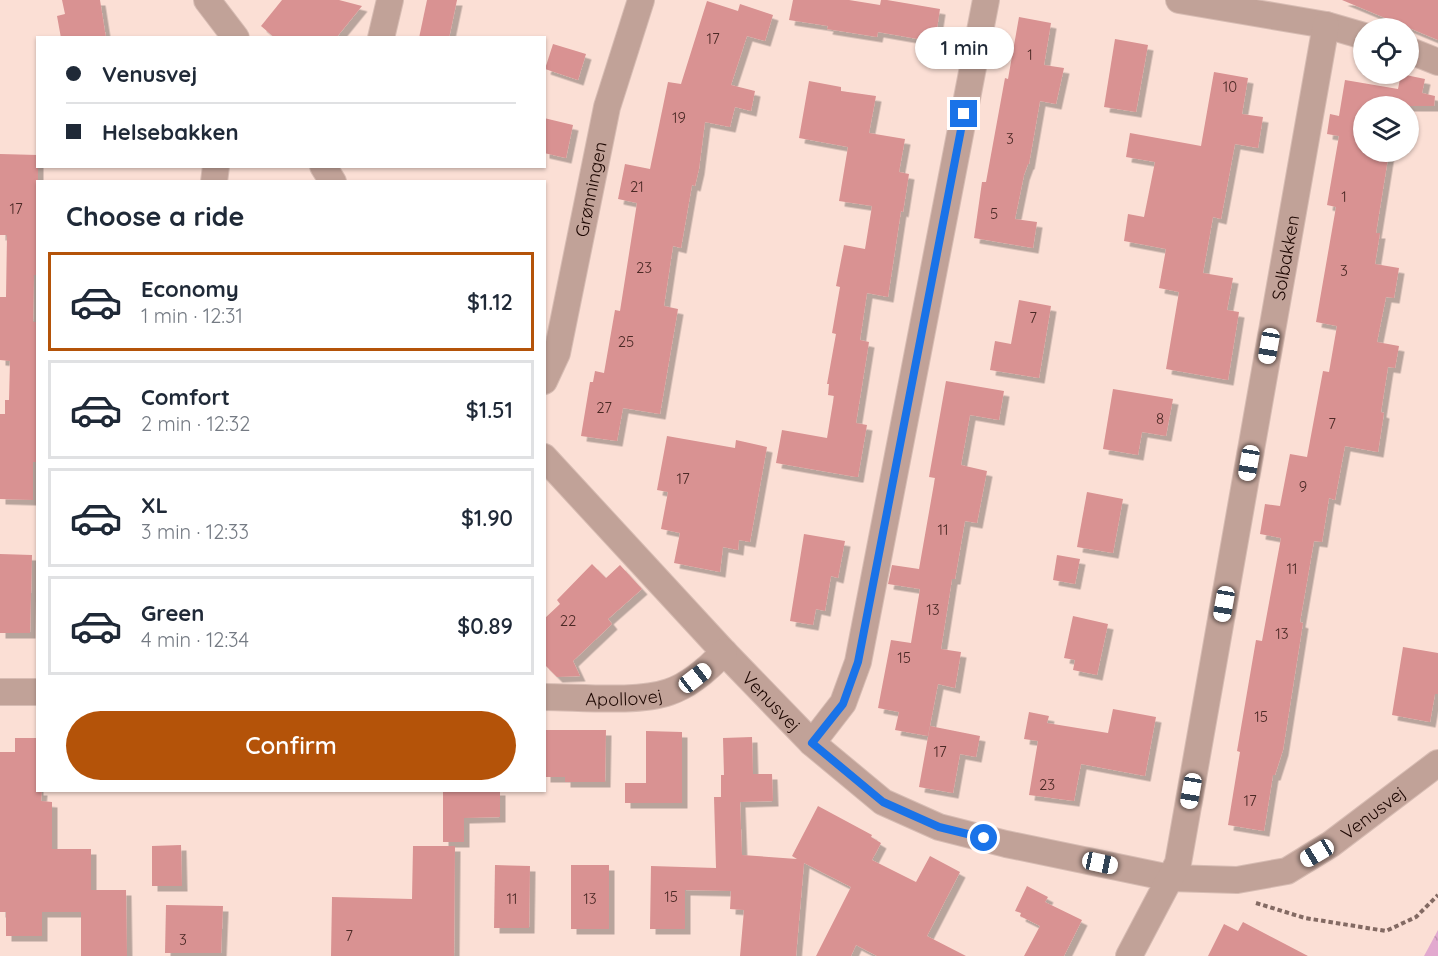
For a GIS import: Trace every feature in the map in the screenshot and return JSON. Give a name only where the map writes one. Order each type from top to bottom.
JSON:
[{"type":"street","points":[[207,0],[234,36]]},
{"type":"street","points":[[381,36],[390,0]]},
{"type":"street","name":"Grønningen","points":[[546,377],[557,353],[607,107],[641,0]]},
{"type":"street","points":[[812,743],[843,704],[858,662],[986,0]]},
{"type":"street","points":[[1179,0],[1326,25],[1353,33]]},
{"type":"street","name":"Solbakken","points":[[1129,956],[1178,863],[1326,25]]},
{"type":"street","points":[[1419,54],[1438,62]]},
{"type":"street","name":"Venusvej","points":[[546,459],[724,652],[812,743],[883,802],[939,827],[1006,844],[1170,878],[1237,880],[1287,871],[1331,844],[1438,763]]},
{"type":"street","name":"Apollovej","points":[[546,697],[642,698],[669,692],[695,678],[724,652]]},
{"type":"street","points":[[0,692],[36,692]]},
{"type":"path","points":[[1237,880],[1246,900],[1305,918],[1386,931],[1416,917],[1438,895]]},
{"type":"green space","points":[[1438,930],[1438,956],[1424,956]]},
{"type":"building","points":[[62,0],[100,0],[106,36],[61,36],[57,16],[65,14]]},
{"type":"building","points":[[282,0],[339,0],[362,6],[338,36],[273,36],[261,26]]},
{"type":"building","points":[[427,0],[457,0],[449,36],[419,36]]},
{"type":"building","points":[[793,0],[849,0],[880,5],[881,0],[887,0],[940,9],[935,42],[878,32],[877,37],[789,20]]},
{"type":"building","points":[[1342,0],[1438,0],[1438,40],[1419,32],[1419,18],[1385,18]]},
{"type":"building","points":[[707,1],[738,11],[740,4],[773,15],[765,41],[747,36],[731,85],[755,91],[751,111],[735,107],[730,127],[705,122],[699,169],[695,186],[692,185],[681,248],[673,246],[664,306],[678,309],[660,414],[623,408],[617,441],[581,436],[590,382],[593,382],[595,371],[604,373],[615,310],[620,311],[637,203],[618,199],[625,164],[650,169],[668,82],[681,84]]},
{"type":"building","points":[[1019,17],[1051,23],[1044,65],[1064,68],[1056,104],[1040,101],[1029,164],[1024,175],[1015,219],[1037,222],[1033,248],[974,238],[982,182],[986,182]]},
{"type":"building","points":[[1115,39],[1148,45],[1136,112],[1104,107]]},
{"type":"building","points":[[553,44],[586,54],[578,80],[546,69]]},
{"type":"building","points":[[1214,72],[1248,78],[1242,114],[1263,117],[1258,148],[1235,144],[1221,219],[1213,217],[1203,273],[1233,278],[1227,310],[1239,312],[1228,380],[1166,369],[1179,292],[1159,288],[1166,249],[1124,241],[1128,214],[1144,217],[1155,162],[1126,157],[1130,133],[1201,146]]},
{"type":"building","points":[[1419,78],[1425,79],[1422,93],[1435,96],[1434,106],[1419,106],[1419,96],[1353,96],[1353,162],[1387,162],[1376,233],[1380,233],[1375,264],[1399,268],[1394,298],[1386,297],[1377,342],[1399,346],[1395,368],[1388,367],[1378,452],[1345,446],[1335,500],[1329,498],[1322,542],[1314,541],[1300,622],[1303,623],[1283,750],[1275,775],[1273,775],[1264,831],[1228,825],[1240,752],[1237,751],[1256,640],[1262,641],[1281,538],[1260,534],[1265,504],[1280,506],[1290,454],[1307,457],[1323,371],[1329,372],[1337,326],[1316,322],[1336,207],[1327,205],[1339,136],[1327,134],[1330,114],[1339,116],[1345,80],[1353,81],[1353,84],[1398,89],[1399,84],[1419,84]]},
{"type":"building","points":[[809,81],[841,87],[841,91],[876,96],[869,133],[905,139],[899,172],[909,174],[888,297],[867,293],[860,340],[869,342],[856,423],[867,425],[858,477],[776,463],[782,430],[827,438],[834,396],[828,395],[829,384],[827,384],[836,334],[832,333],[840,287],[836,286],[844,245],[865,249],[872,206],[839,201],[848,147],[799,138]]},
{"type":"building","points":[[546,118],[573,125],[566,158],[546,153]]},
{"type":"building","points":[[0,154],[36,155],[38,180],[36,180],[36,275],[34,275],[33,322],[36,322],[36,462],[33,462],[33,500],[0,499],[0,414],[5,414],[5,400],[9,400],[10,361],[0,360],[0,297],[6,297],[7,235],[0,235]]},
{"type":"building","points":[[1019,300],[1051,306],[1039,378],[990,370],[995,341],[1011,344]]},
{"type":"building","points":[[946,381],[1004,391],[999,420],[970,415],[961,465],[987,471],[977,523],[965,521],[955,579],[952,579],[941,649],[961,652],[955,688],[938,684],[928,736],[895,730],[899,712],[878,708],[891,640],[911,643],[920,589],[888,584],[892,565],[919,569],[935,478],[929,477]]},
{"type":"building","points":[[1113,389],[1173,399],[1166,436],[1142,432],[1138,455],[1103,449]]},
{"type":"building","points":[[667,436],[735,448],[736,440],[767,447],[750,542],[739,540],[738,550],[723,547],[720,572],[674,563],[680,533],[661,529],[668,492],[657,490]]},
{"type":"building","points":[[1087,492],[1123,499],[1113,553],[1077,547]]},
{"type":"building","points":[[804,534],[845,541],[838,578],[831,576],[825,611],[816,609],[813,625],[790,621]]},
{"type":"building","points":[[0,554],[32,555],[30,633],[0,633]]},
{"type":"building","points":[[1057,555],[1080,559],[1075,584],[1053,580]]},
{"type":"building","points":[[592,564],[606,578],[620,565],[642,589],[608,619],[612,624],[573,661],[580,676],[557,677],[546,666],[546,617],[560,604],[557,600]]},
{"type":"building","points":[[1073,616],[1108,624],[1097,675],[1073,670],[1075,660],[1064,658]]},
{"type":"building","points":[[1403,647],[1438,653],[1438,694],[1435,694],[1430,722],[1392,715]]},
{"type":"building","points":[[1113,709],[1156,717],[1145,776],[1081,764],[1074,801],[1029,795],[1038,741],[1024,739],[1029,712],[1049,716],[1047,723],[1108,733]]},
{"type":"building","points":[[930,726],[980,736],[976,757],[960,754],[953,793],[919,787]]},
{"type":"building","points":[[546,730],[606,730],[605,782],[565,782],[565,777],[546,777]]},
{"type":"building","points":[[646,731],[682,732],[682,803],[625,803],[625,783],[646,783]]},
{"type":"building","points":[[752,737],[753,774],[772,774],[773,801],[740,802],[742,855],[797,859],[792,856],[818,806],[872,835],[871,837],[881,843],[872,860],[916,882],[930,856],[960,872],[927,936],[966,956],[877,956],[856,945],[851,956],[816,956],[851,887],[804,863],[796,956],[740,956],[744,910],[730,909],[731,891],[685,890],[685,929],[650,929],[651,866],[716,868],[714,797],[721,797],[721,775],[724,775],[723,738]]},
{"type":"building","points":[[15,738],[36,738],[36,792],[42,792],[41,801],[52,802],[52,849],[91,849],[91,890],[126,890],[127,956],[81,956],[81,912],[42,912],[42,936],[6,936],[6,912],[0,912],[0,752],[15,752]]},
{"type":"building","points":[[443,792],[500,792],[500,817],[464,818],[464,842],[443,842]]},
{"type":"building","points":[[181,845],[182,886],[152,886],[152,846]]},
{"type":"building","points":[[413,846],[455,846],[454,956],[331,956],[332,897],[412,899]]},
{"type":"building","points":[[495,865],[530,866],[529,928],[494,928]]},
{"type":"building","points":[[571,865],[609,865],[609,929],[571,929]]},
{"type":"building","points":[[1027,886],[1048,897],[1045,902],[1082,920],[1064,956],[1024,956],[1040,926],[1015,911]]},
{"type":"building","points":[[166,905],[223,906],[221,953],[165,953]]},
{"type":"building","points":[[1243,922],[1308,956],[1208,956],[1224,924],[1238,931]]},
{"type":"route","points":[[964,114],[858,662],[843,704],[812,743],[883,802],[939,827],[984,838]]}]
